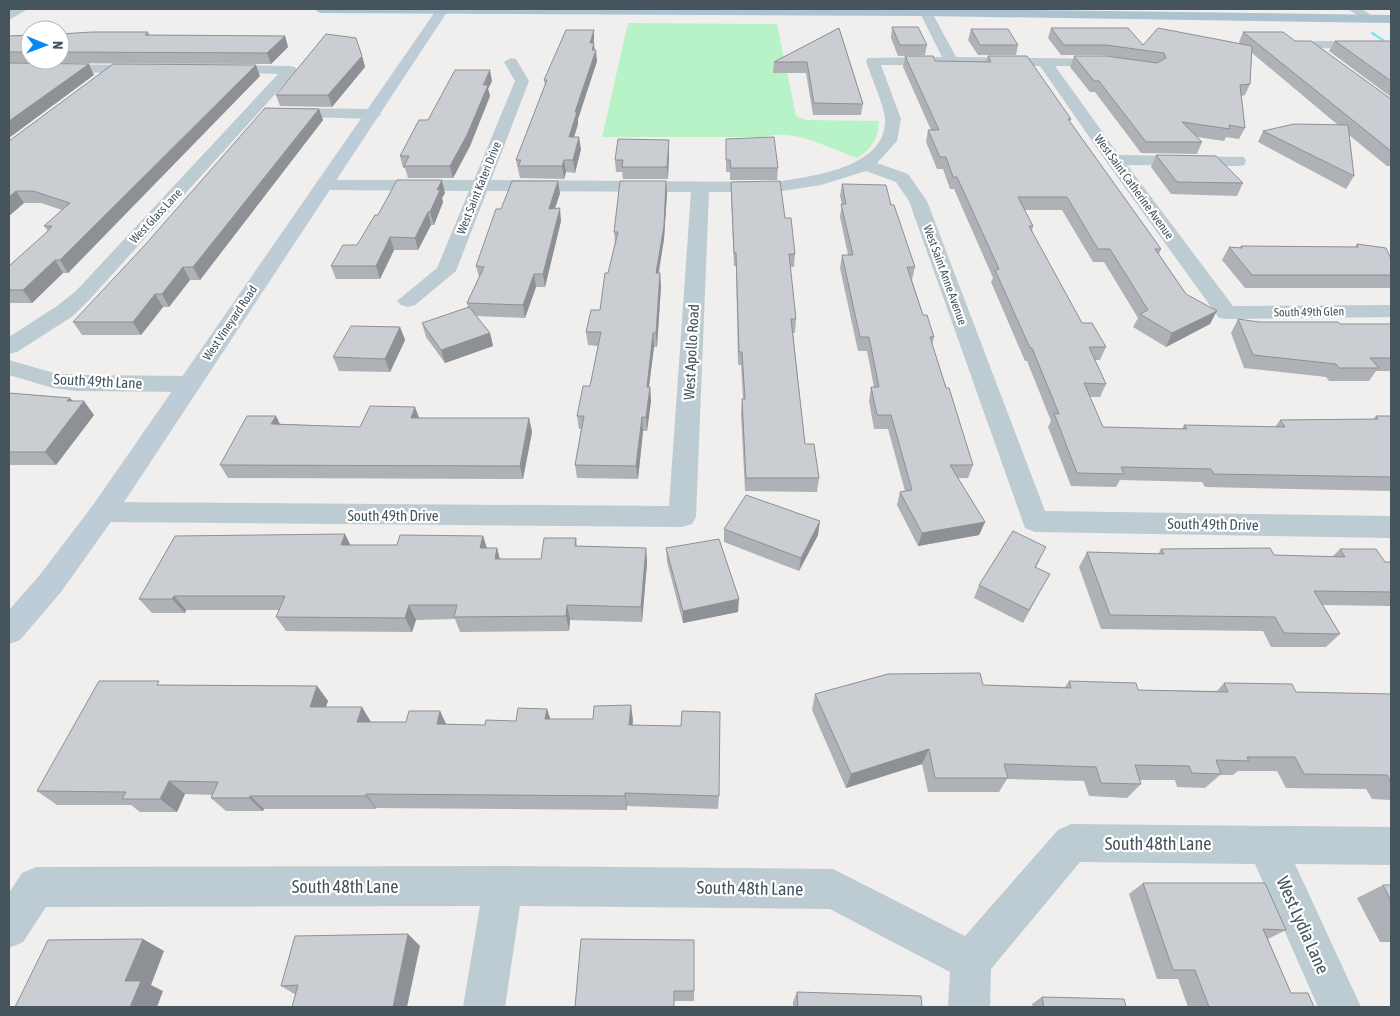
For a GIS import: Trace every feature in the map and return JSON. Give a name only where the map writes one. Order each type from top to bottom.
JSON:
[{"type":"main road","points":[[320,9],[925,10],[1391,19]]},
{"type":"street","points":[[9,16],[22,9]]},
{"type":"street","name":"West Vineyard Road","points":[[9,631],[50,584],[103,512],[443,9]]},
{"type":"street","points":[[1354,9],[1371,19]]},
{"type":"street","points":[[925,10],[951,61]]},
{"type":"street","points":[[1332,61],[1309,45],[1391,45]]},
{"type":"street","points":[[324,185],[776,187],[821,180],[866,165],[889,141],[893,119],[873,61],[1102,61],[1119,63]]},
{"type":"street","name":"West Saint Catherine Avenue","points":[[1044,61],[1114,160],[1227,313]]},
{"type":"street","name":"West Saint Kateri Drive","points":[[408,301],[446,271],[522,81],[511,62]]},
{"type":"street","points":[[9,68],[163,69]]},
{"type":"street","points":[[98,81],[114,69]]},
{"type":"street","name":"West Glass Lane","points":[[9,347],[65,311],[84,294],[290,70],[202,69]]},
{"type":"street","points":[[251,113],[373,114]]},
{"type":"street","points":[[1114,160],[1238,161]]},
{"type":"street","name":"West Saint Anne Avenue","points":[[866,165],[902,178],[918,201],[1035,521]]},
{"type":"street","name":"West Apollo Road","points":[[682,517],[700,188]]},
{"type":"street","name":"South 49th Glen","points":[[1227,313],[1391,311]]},
{"type":"street","name":"South 49th Lane","points":[[9,367],[53,380],[189,384]]},
{"type":"street","name":"South 49th Drive","points":[[103,512],[682,517]]},
{"type":"street","name":"South 49th Drive","points":[[1035,521],[1391,527]]},
{"type":"street","name":"South 48th Lane","points":[[9,928],[36,887],[504,886],[833,889],[972,961],[1071,843],[1391,846]]},
{"type":"street","name":"West Lydia Lane","points":[[1266,844],[1340,1007]]},
{"type":"street","points":[[484,1007],[504,886]]},
{"type":"street","points":[[969,1007],[972,961]]},
{"type":"green space","points":[[628,23],[777,24],[796,116],[807,120],[879,121],[876,138],[867,151],[857,158],[811,140],[788,135],[764,137],[602,137]]},
{"type":"building","points":[[892,27],[918,27],[927,45],[900,45]]},
{"type":"building","points":[[839,28],[863,104],[814,103],[807,62],[774,62]]},
{"type":"building","points":[[1051,28],[1128,28],[1143,45],[1158,28],[1252,46],[1250,84],[1240,85],[1245,128],[1229,125],[1230,129],[1182,122],[1202,142],[1146,142],[1099,81],[1094,81],[1074,56],[1106,56],[1157,63],[1166,58],[1164,53],[1106,45],[1064,45]]},
{"type":"building","points":[[971,29],[1008,29],[1018,45],[980,45]]},
{"type":"building","points":[[566,30],[594,30],[590,43],[594,43],[592,50],[596,50],[575,112],[577,112],[569,137],[579,137],[573,160],[564,160],[562,166],[518,166],[521,160],[516,160],[547,80],[544,80]]},
{"type":"building","points":[[148,32],[145,35],[285,36],[267,53],[70,52],[70,33]]},
{"type":"building","points":[[1243,32],[1283,32],[1295,41],[1311,41],[1391,99],[1391,151]]},
{"type":"building","points":[[326,34],[356,38],[362,56],[328,95],[276,95]]},
{"type":"building","points":[[20,35],[20,52],[9,52],[9,36]]},
{"type":"building","points":[[1335,41],[1391,41],[1391,81]]},
{"type":"building","points":[[905,56],[933,56],[935,61],[991,62],[988,56],[1027,56],[1071,119],[1068,119],[1161,249],[1155,249],[1186,294],[1217,311],[1172,333],[1140,314],[1148,310],[1110,249],[1098,249],[1067,197],[1018,197],[1033,226],[1029,226],[1082,323],[1092,323],[1106,347],[1089,347],[1106,384],[1084,383],[1103,427],[1187,429],[1184,425],[1285,427],[1280,420],[1378,419],[1376,416],[1391,416],[1391,477],[1214,474],[1211,469],[1121,467],[1124,474],[1077,473],[1054,413],[1059,414],[1032,348],[1030,348],[995,270],[999,269],[957,177],[953,177],[946,157],[940,157],[928,130],[939,130]]},
{"type":"building","points":[[9,63],[20,63],[20,70],[70,70],[70,64],[89,64],[9,121]]},
{"type":"building","points":[[113,64],[256,65],[60,260],[55,260],[23,290],[9,290],[9,266],[46,233],[52,226],[44,226],[70,203],[33,191],[16,191],[9,197],[9,141]]},
{"type":"building","points":[[455,70],[490,70],[483,85],[488,85],[467,135],[450,166],[404,166],[409,156],[400,156],[419,120],[428,120]]},
{"type":"building","points":[[265,108],[319,109],[193,267],[183,267],[162,294],[155,294],[133,322],[73,322],[144,246]]},
{"type":"building","points":[[1294,124],[1348,125],[1354,176],[1263,131]]},
{"type":"building","points":[[774,137],[778,168],[731,168],[730,160],[726,160],[726,139]]},
{"type":"building","points":[[618,139],[669,140],[667,167],[622,167],[623,160],[615,160]]},
{"type":"building","points":[[1156,155],[1216,156],[1243,183],[1177,182]]},
{"type":"building","points":[[397,180],[442,180],[437,190],[440,190],[430,212],[428,212],[415,238],[390,237],[376,266],[331,266],[343,245],[357,245],[375,215],[378,215]]},
{"type":"building","points":[[512,181],[558,181],[549,209],[560,208],[543,274],[534,274],[523,305],[467,303],[484,267],[476,266],[496,209],[501,209]]},
{"type":"building","points":[[620,181],[666,181],[664,226],[656,273],[660,273],[656,333],[653,333],[646,417],[642,417],[636,466],[575,465],[584,416],[577,416],[583,386],[590,386],[601,332],[586,332],[591,310],[600,310],[605,273],[608,273],[618,232],[614,232]]},
{"type":"building","points":[[780,181],[785,218],[791,218],[795,254],[789,254],[796,319],[791,319],[805,444],[814,444],[819,478],[746,478],[742,399],[745,399],[742,352],[739,352],[736,253],[734,253],[731,182]]},
{"type":"building","points":[[842,184],[886,185],[891,205],[894,205],[915,267],[907,267],[923,315],[927,315],[934,337],[930,337],[946,388],[949,388],[973,465],[950,465],[985,522],[922,533],[900,492],[912,490],[891,415],[877,415],[871,387],[879,387],[869,337],[860,337],[842,255],[853,255],[841,204],[846,204]]},
{"type":"building","points":[[1357,244],[1386,248],[1391,259],[1391,275],[1252,275],[1229,247],[1358,247]]},
{"type":"building","points":[[469,307],[490,333],[441,350],[422,323]]},
{"type":"building","points":[[1238,319],[1259,322],[1391,324],[1391,358],[1370,358],[1379,368],[1339,368],[1336,364],[1253,355]]},
{"type":"building","points":[[351,326],[400,327],[385,359],[333,357]]},
{"type":"building","points":[[9,393],[70,398],[67,401],[84,401],[45,452],[9,452]]},
{"type":"building","points":[[370,406],[415,407],[411,418],[529,418],[520,466],[220,465],[247,416],[276,416],[271,424],[360,427]]},
{"type":"building","points":[[746,495],[820,521],[801,558],[724,529]]},
{"type":"building","points":[[1013,531],[1046,547],[1035,567],[1050,574],[1029,610],[979,585]]},
{"type":"building","points":[[345,534],[341,545],[397,545],[400,535],[483,536],[480,548],[497,548],[495,559],[541,559],[544,538],[576,538],[575,546],[646,548],[641,607],[567,605],[566,616],[454,617],[457,605],[409,605],[405,618],[276,617],[285,596],[174,596],[172,599],[139,599],[175,536]]},
{"type":"building","points":[[719,539],[739,599],[683,611],[666,548]]},
{"type":"building","points":[[1270,548],[1274,555],[1345,557],[1340,549],[1376,549],[1385,562],[1391,562],[1391,592],[1314,591],[1340,634],[1284,633],[1275,617],[1110,615],[1087,552],[1164,554],[1161,549]]},
{"type":"building","points":[[980,673],[983,685],[1071,688],[1069,681],[1136,683],[1138,690],[1228,692],[1224,683],[1292,684],[1296,692],[1391,694],[1391,782],[1387,775],[1304,774],[1295,757],[1247,757],[1249,761],[1216,760],[1221,774],[1192,773],[1189,766],[1135,765],[1141,784],[1101,783],[1096,767],[1004,764],[1008,778],[935,778],[929,749],[851,774],[815,694],[888,674]]},
{"type":"building","points":[[99,681],[159,681],[157,685],[317,686],[310,707],[362,707],[357,722],[406,722],[409,711],[440,711],[437,724],[485,725],[486,720],[516,721],[518,708],[547,709],[545,719],[593,719],[594,706],[631,705],[629,725],[681,726],[682,711],[720,712],[719,796],[625,793],[625,796],[366,794],[366,796],[211,798],[218,782],[169,781],[160,799],[122,799],[126,792],[37,791]]},
{"type":"building","points":[[1143,883],[1265,883],[1286,930],[1263,929],[1291,993],[1308,993],[1314,1007],[1209,1007],[1195,970],[1173,970]]},
{"type":"building","points":[[1383,885],[1391,885],[1391,901]]},
{"type":"building","points":[[408,934],[393,1007],[292,1007],[298,985],[281,986],[295,936]]},
{"type":"building","points":[[143,939],[125,981],[141,981],[130,1007],[15,1007],[48,940]]},
{"type":"building","points":[[581,939],[694,940],[694,991],[674,991],[674,1007],[575,1007]]},
{"type":"building","points":[[797,992],[921,996],[922,1007],[798,1007]]},
{"type":"building","points":[[1042,997],[1124,999],[1126,1007],[1044,1007]]},
{"type":"waterway","points":[[1372,33],[1383,40]]}]
